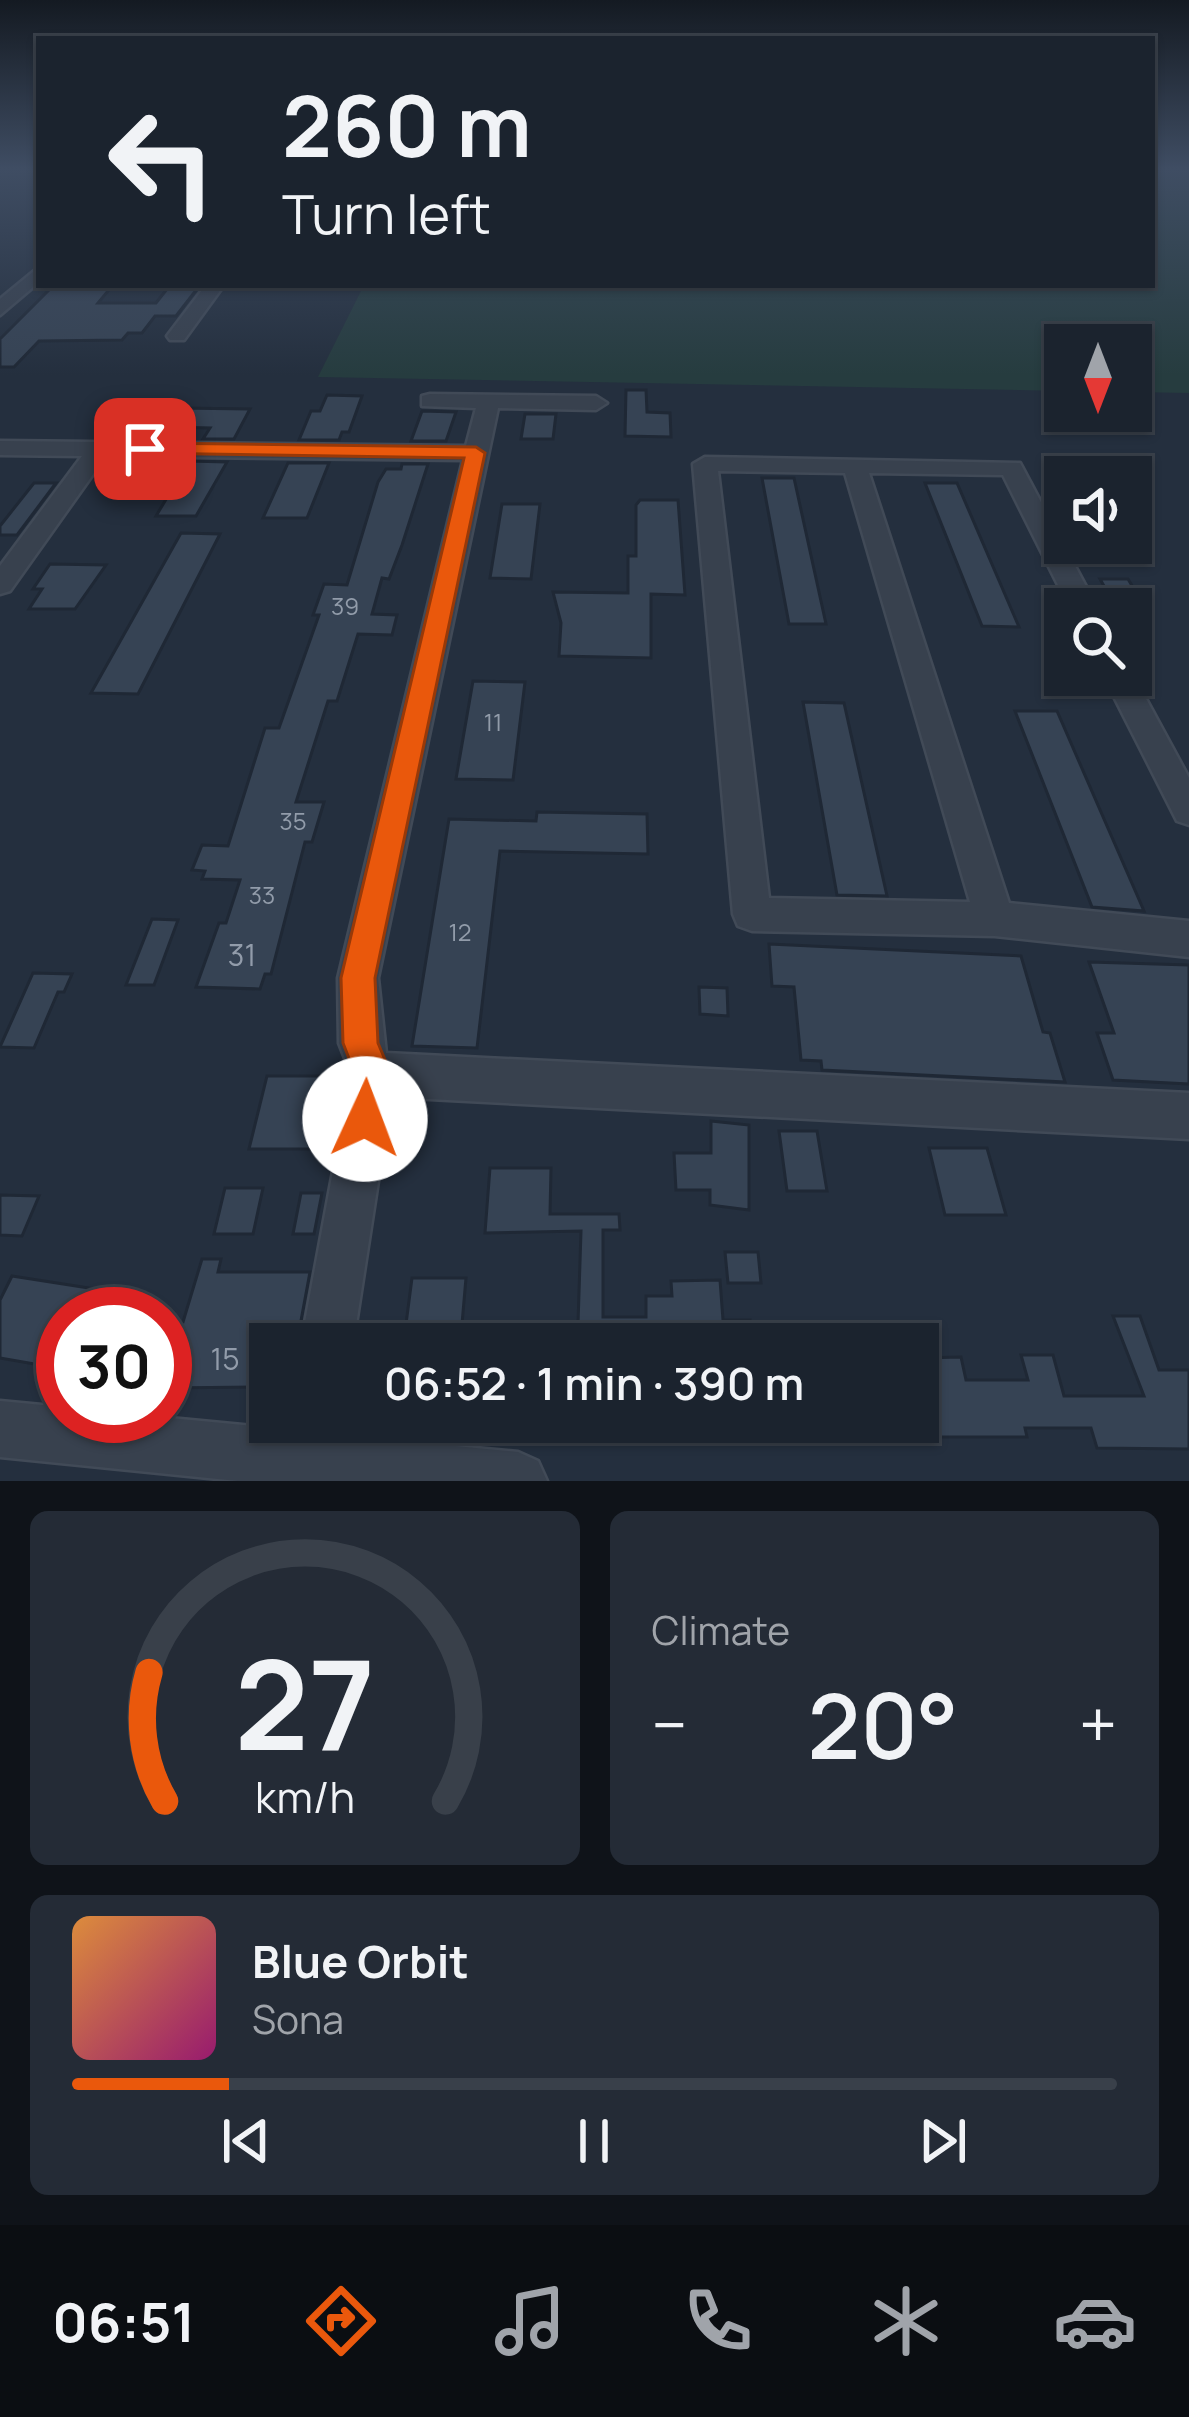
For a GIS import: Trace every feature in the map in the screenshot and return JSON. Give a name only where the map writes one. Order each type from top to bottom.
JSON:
[{"type":"street","points":[[0,309],[36,275]]},
{"type":"street","points":[[177,336],[213,288]]},
{"type":"street","points":[[430,401],[596,403]]},
{"type":"street","points":[[331,1323],[373,1074],[360,1043],[358,978],[488,402]]},
{"type":"street","points":[[0,448],[476,453]]},
{"type":"street","points":[[0,585],[99,449]]},
{"type":"street","points":[[1073,588],[1011,468],[705,464],[752,914],[995,919],[1189,939]]},
{"type":"street","points":[[855,466],[995,919]]},
{"type":"street","points":[[1129,696],[1189,811]]},
{"type":"street","points":[[373,1074],[1189,1116]]},
{"type":"street","points":[[0,1430],[308,1455],[518,1481]]},
{"type":"green space","points":[[1155,236],[1189,236],[1189,393],[1152,392],[1152,324],[1044,324],[1044,391],[318,377],[362,288],[1155,288]]},
{"type":"building","points":[[51,288],[110,288],[98,303],[156,303],[167,289],[197,289],[176,316],[155,316],[142,333],[128,333],[122,340],[39,341],[14,367],[0,367],[0,339]]},
{"type":"building","points":[[626,390],[646,390],[647,412],[670,413],[671,437],[625,436]]},
{"type":"building","points":[[327,395],[362,396],[349,432],[342,432],[339,440],[299,440],[311,411],[320,411]]},
{"type":"building","points":[[178,408],[250,409],[234,439],[203,439],[210,428],[165,427]]},
{"type":"building","points":[[422,411],[456,412],[446,441],[411,441]]},
{"type":"building","points":[[525,414],[556,414],[553,439],[521,439]]},
{"type":"building","points":[[189,461],[227,462],[196,516],[156,516]]},
{"type":"building","points":[[288,463],[329,463],[307,518],[263,518]]},
{"type":"building","points":[[402,464],[428,464],[402,545],[389,579],[382,578],[372,614],[397,615],[392,635],[358,634],[337,701],[328,701],[296,802],[324,802],[312,842],[305,842],[271,974],[265,974],[260,989],[196,987],[240,880],[202,879],[205,871],[192,870],[202,845],[228,846],[265,728],[279,728],[319,615],[313,615],[324,584],[347,585],[378,482],[386,469],[401,469]]},
{"type":"building","points":[[762,478],[794,478],[826,624],[789,624]]},
{"type":"building","points":[[34,483],[56,483],[17,535],[0,535],[0,526]]},
{"type":"building","points":[[925,483],[957,483],[1019,627],[982,626]]},
{"type":"building","points":[[640,500],[678,500],[685,595],[651,594],[651,658],[559,656],[561,623],[553,592],[628,593],[628,556],[636,556],[636,505]]},
{"type":"building","points":[[502,504],[540,504],[531,579],[490,578]]},
{"type":"building","points":[[181,533],[220,534],[138,694],[91,693]]},
{"type":"building","points":[[50,564],[106,565],[75,609],[29,609],[42,589],[33,589]]},
{"type":"building","points":[[1100,579],[1128,579],[1133,588],[1105,588]]},
{"type":"building","points":[[473,681],[525,682],[513,780],[456,779]]},
{"type":"building","points":[[803,702],[844,703],[887,896],[837,895]]},
{"type":"building","points":[[1015,711],[1057,711],[1144,911],[1092,907]]},
{"type":"building","points":[[537,812],[647,814],[648,854],[500,851],[477,1048],[412,1046],[449,819],[536,821]]},
{"type":"building","points":[[152,919],[178,920],[154,985],[126,985]]},
{"type":"building","points":[[769,944],[1021,956],[1043,1032],[1050,1033],[1065,1082],[822,1070],[821,1061],[801,1060],[794,987],[772,986]]},
{"type":"building","points":[[1089,962],[1189,965],[1189,1084],[1113,1080],[1097,1033],[1114,1033]]},
{"type":"building","points":[[33,973],[72,974],[64,992],[58,992],[34,1048],[0,1047]]},
{"type":"building","points":[[699,987],[727,988],[728,1016],[700,1014]]},
{"type":"building","points":[[267,1076],[326,1076],[311,1149],[249,1149]]},
{"type":"building","points":[[711,1121],[749,1125],[749,1210],[710,1205],[710,1190],[676,1190],[674,1153],[711,1153]]},
{"type":"building","points":[[779,1131],[817,1131],[827,1191],[787,1191]]},
{"type":"building","points":[[929,1148],[987,1148],[1006,1215],[945,1215]]},
{"type":"building","points":[[490,1168],[551,1168],[550,1214],[619,1214],[620,1230],[603,1230],[603,1317],[646,1317],[646,1296],[672,1296],[671,1281],[720,1280],[723,1320],[750,1323],[578,1323],[581,1231],[485,1233]]},
{"type":"building","points":[[225,1188],[263,1188],[253,1234],[214,1234]]},
{"type":"building","points":[[301,1193],[322,1193],[314,1234],[293,1234]]},
{"type":"building","points":[[0,1195],[39,1196],[22,1236],[0,1235]]},
{"type":"building","points":[[725,1252],[758,1252],[761,1283],[728,1283]]},
{"type":"building","points":[[202,1259],[221,1259],[218,1272],[310,1272],[301,1323],[249,1323],[249,1387],[192,1388],[192,1292]]},
{"type":"building","points":[[12,1276],[82,1287],[36,1287],[36,1364],[0,1358],[0,1300]]},
{"type":"building","points":[[412,1278],[466,1278],[462,1323],[406,1323]]},
{"type":"building","points":[[1113,1316],[1140,1316],[1159,1370],[1189,1370],[1189,1449],[1097,1448],[1091,1428],[1025,1428],[1027,1437],[939,1437],[939,1358],[961,1357],[966,1380],[1028,1380],[1021,1355],[1053,1355],[1064,1396],[1144,1396]]},
{"type":"route","points":[[145,449],[476,453],[358,978],[360,1043],[373,1074],[365,1119]]}]
